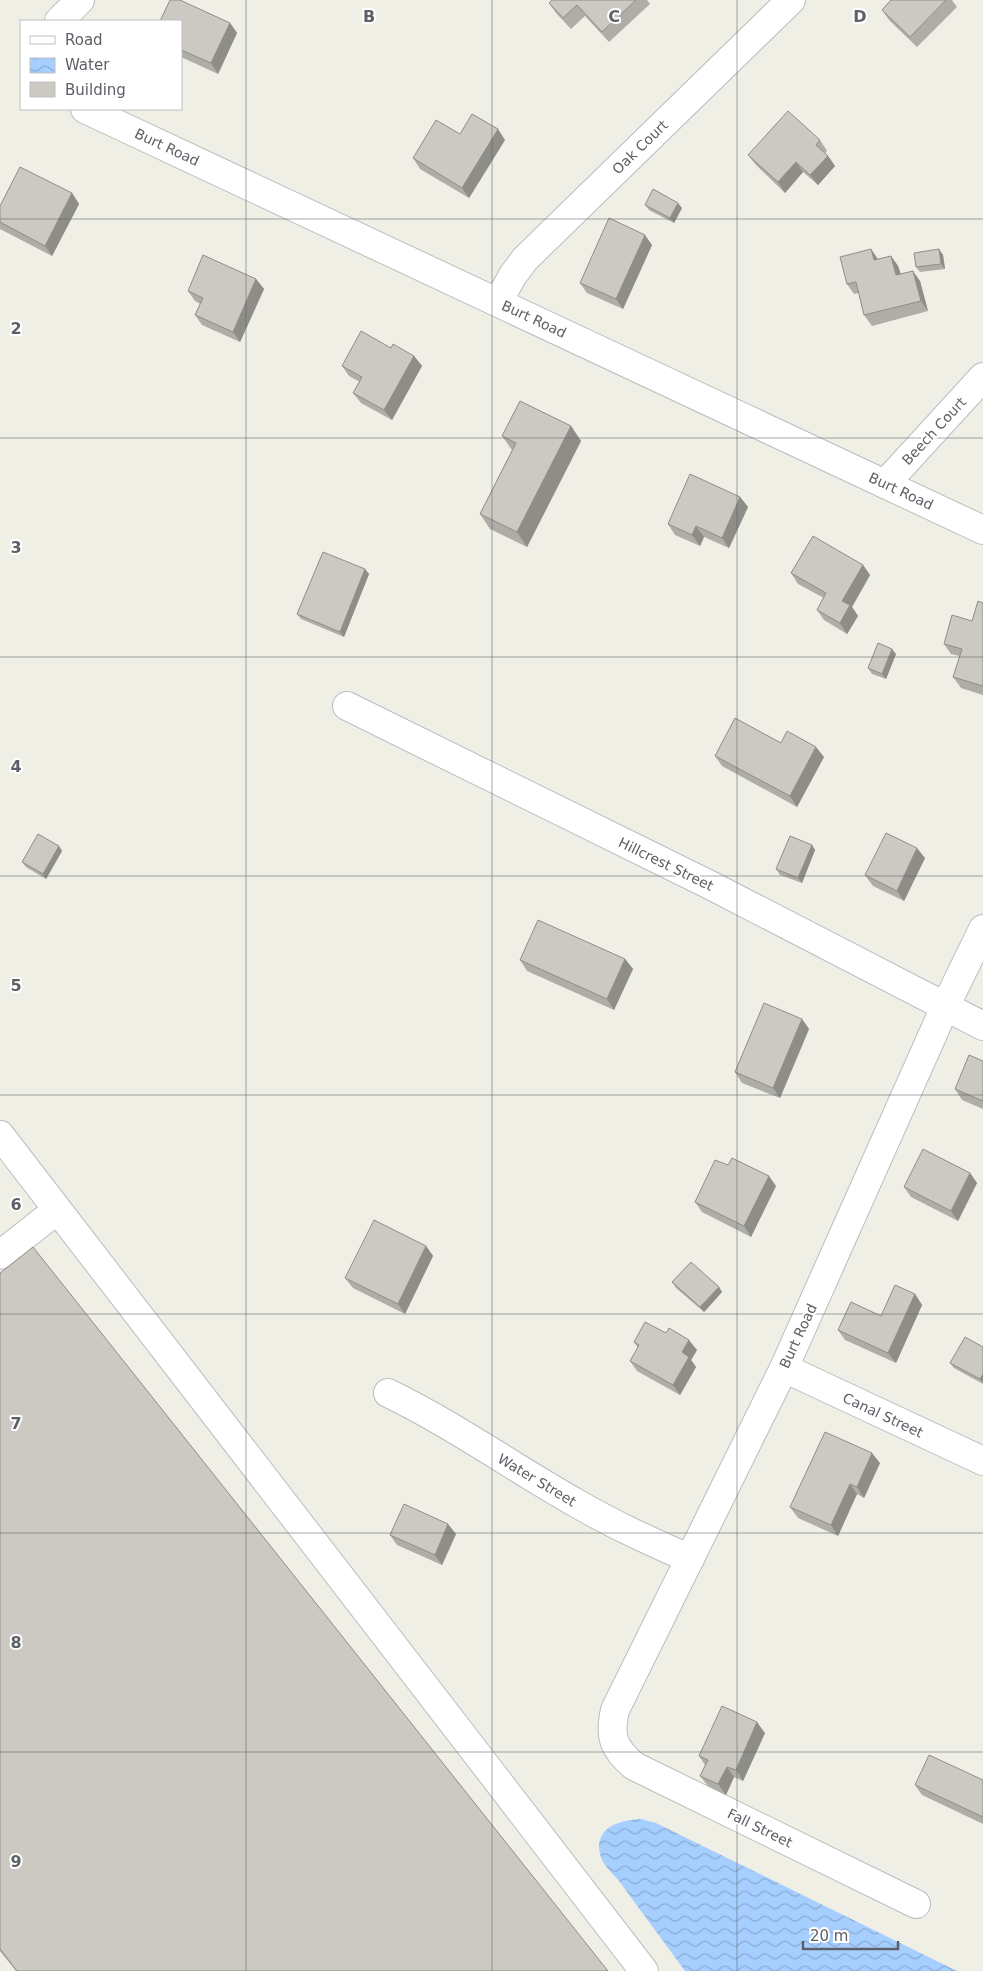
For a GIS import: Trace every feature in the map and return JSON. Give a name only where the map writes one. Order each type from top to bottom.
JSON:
[{"type":"street","points":[[60,20],[80,0]]},
{"type":"street","name":"Oak Court","points":[[498,302],[513,275],[525,259],[791,0]]},
{"type":"street","name":"Burt Road","points":[[87,110],[983,530]]},
{"type":"street","name":"Beech Court","points":[[885,484],[983,377]]},
{"type":"street","name":"Hillcrest Street","points":[[347,706],[710,885],[983,1026]]},
{"type":"street","name":"Burt Road","points":[[613,1740],[612,1725],[615,1710],[784,1368],[945,1007],[983,929]]},
{"type":"street","points":[[0,1135],[644,1971]]},
{"type":"street","points":[[0,1255],[57,1210]]},
{"type":"street","name":"Canal Street","points":[[784,1368],[983,1461]]},
{"type":"street","name":"Water Street","points":[[388,1393],[435,1418],[578,1505],[624,1529],[690,1559]]},
{"type":"street","name":"Fall Street","points":[[613,1740],[621,1754],[634,1766],[916,1904]]},
{"type":"water","points":[[641,1819],[656,1823],[957,1971],[685,1971],[619,1881],[607,1868],[601,1856],[599,1849],[600,1841],[607,1829],[613,1825]]},
{"type":"building","points":[[170,0],[180,0],[230,23],[211,63],[182,50],[182,20],[160,20]]},
{"type":"building","points":[[552,0],[636,0],[602,32],[577,5],[563,18],[549,3]]},
{"type":"building","points":[[891,0],[946,0],[910,37],[882,10]]},
{"type":"building","points":[[788,111],[820,140],[816,145],[828,156],[810,175],[796,162],[778,182],[748,155]]},
{"type":"building","points":[[472,114],[498,129],[462,188],[413,158],[436,120],[460,134]]},
{"type":"building","points":[[20,167],[72,193],[45,246],[0,222],[0,206]]},
{"type":"building","points":[[653,189],[678,203],[670,218],[645,205]]},
{"type":"building","points":[[609,218],[645,235],[616,299],[580,283]]},
{"type":"building","points":[[871,249],[874,260],[891,256],[896,275],[913,271],[921,301],[864,315],[856,282],[847,284],[840,257]]},
{"type":"building","points":[[939,249],[941,264],[916,267],[914,253]]},
{"type":"building","points":[[203,255],[256,279],[233,332],[195,315],[203,298],[188,291]]},
{"type":"building","points":[[361,331],[391,348],[393,344],[414,356],[384,410],[353,393],[362,377],[342,366]]},
{"type":"building","points":[[520,401],[571,426],[517,532],[480,514],[516,443],[502,436]]},
{"type":"building","points":[[690,474],[740,497],[722,538],[696,526],[692,535],[668,524]]},
{"type":"building","points":[[813,536],[863,565],[842,601],[850,605],[840,623],[817,610],[826,593],[791,573]]},
{"type":"building","points":[[323,552],[365,569],[340,632],[297,614]]},
{"type":"building","points":[[978,601],[983,603],[983,686],[953,677],[962,649],[944,644],[952,615],[972,621]]},
{"type":"building","points":[[878,643],[892,649],[882,674],[868,668]]},
{"type":"building","points":[[735,718],[781,743],[787,731],[816,747],[790,796],[715,756]]},
{"type":"building","points":[[886,833],[917,848],[897,891],[865,875]]},
{"type":"building","points":[[38,834],[59,846],[43,874],[22,862]]},
{"type":"building","points":[[790,836],[812,845],[798,878],[776,869]]},
{"type":"building","points":[[538,920],[625,959],[607,999],[520,960]]},
{"type":"building","points":[[764,1003],[802,1019],[773,1088],[735,1072]]},
{"type":"building","points":[[969,1055],[983,1061],[983,1101],[955,1089]]},
{"type":"building","points":[[923,1149],[970,1173],[951,1211],[904,1187]]},
{"type":"building","points":[[732,1158],[769,1176],[744,1226],[695,1202],[715,1160],[728,1165]]},
{"type":"building","points":[[374,1220],[426,1246],[398,1304],[345,1278]]},
{"type":"building","points":[[33,1247],[608,1971],[17,1971],[0,1949],[0,1273]]},
{"type":"building","points":[[691,1262],[719,1287],[700,1307],[672,1282]]},
{"type":"building","points":[[895,1285],[915,1294],[888,1353],[838,1330],[851,1302],[881,1316]]},
{"type":"building","points":[[645,1322],[666,1333],[669,1328],[689,1340],[682,1352],[689,1357],[673,1385],[630,1361],[639,1345],[634,1342]]},
{"type":"building","points":[[965,1337],[983,1347],[983,1374],[980,1379],[950,1363]]},
{"type":"building","points":[[825,1432],[872,1453],[857,1487],[850,1484],[831,1525],[790,1507]]},
{"type":"building","points":[[404,1504],[448,1524],[435,1555],[390,1535]]},
{"type":"building","points":[[722,1706],[757,1722],[736,1770],[727,1767],[718,1784],[700,1776],[708,1760],[699,1756]]},
{"type":"building","points":[[929,1755],[983,1780],[983,1817],[915,1785]]}]
